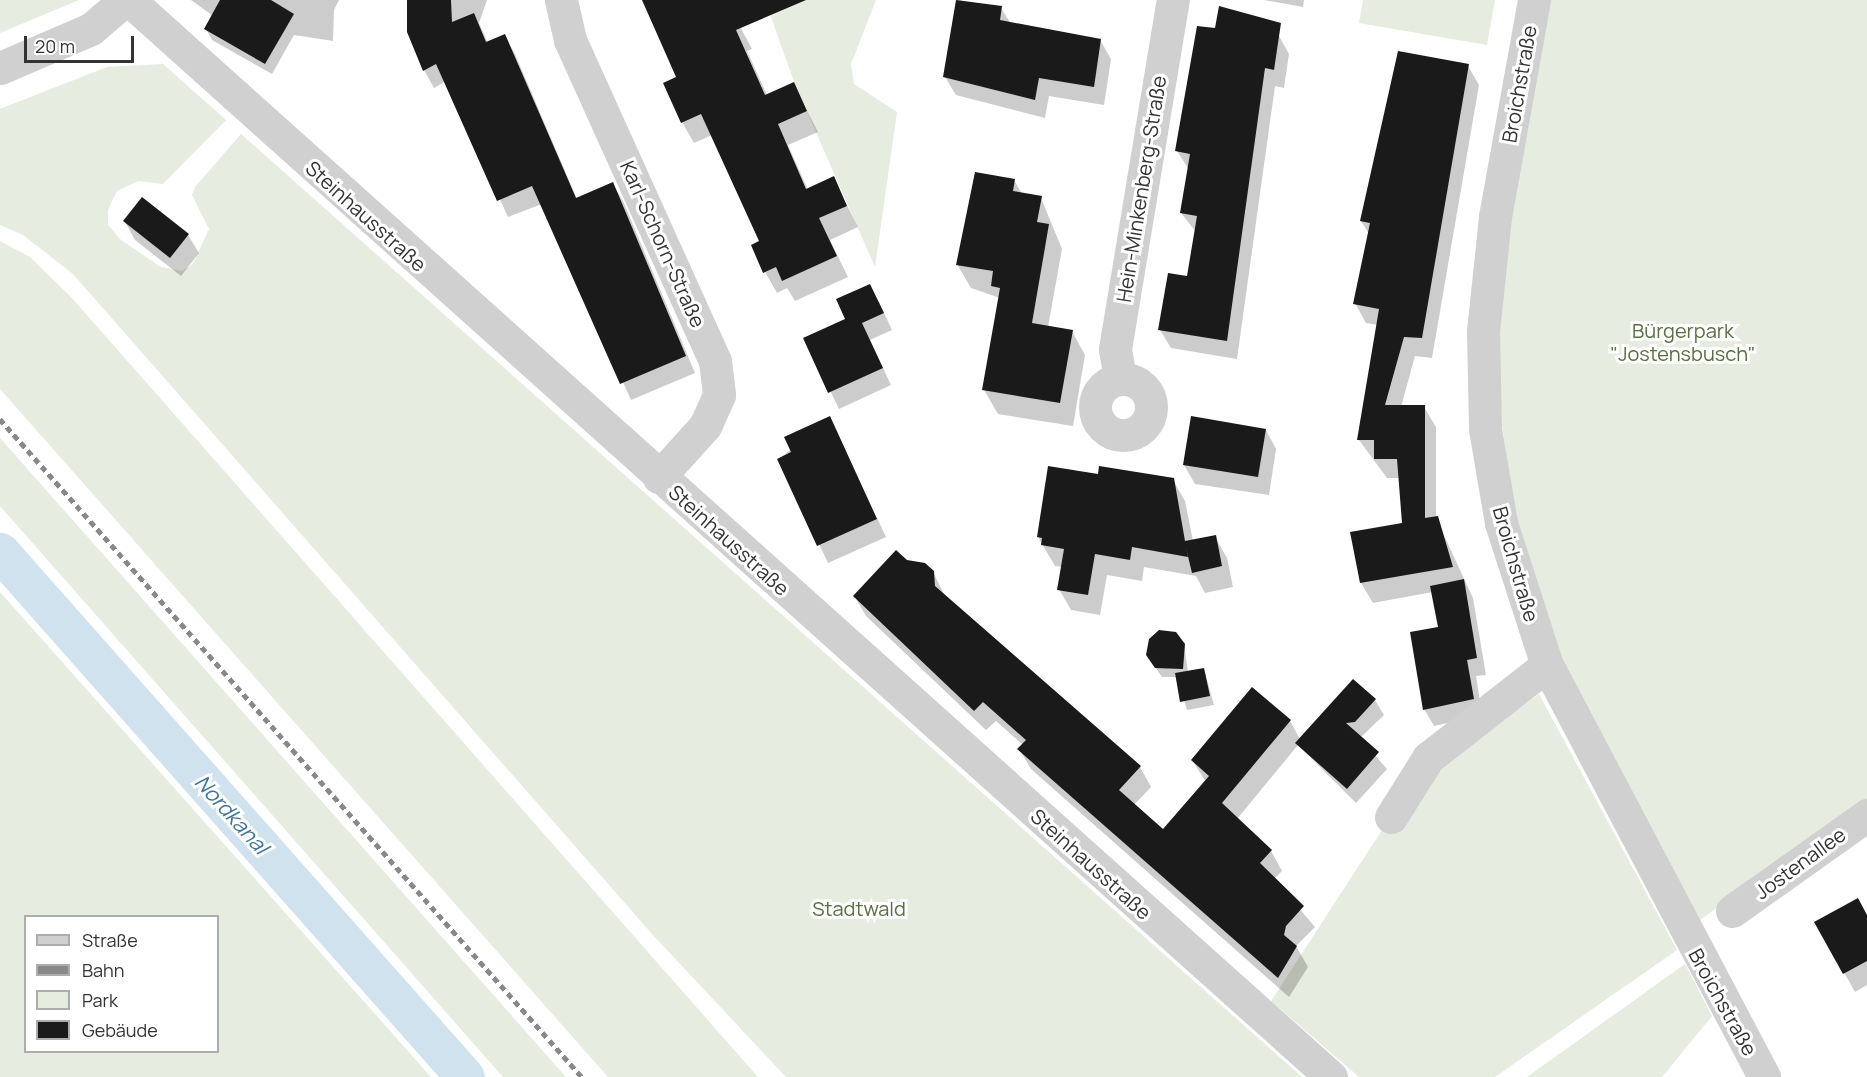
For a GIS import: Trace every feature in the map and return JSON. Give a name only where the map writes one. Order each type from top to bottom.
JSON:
[{"type":"street","points":[[0,68],[91,29],[127,0]]},
{"type":"street","name":"Steinhausstraße","points":[[127,0],[1331,1077]]},
{"type":"street","name":"Karl-Schorn-Straße","points":[[561,0],[570,40],[716,361],[719,394],[705,426],[659,477]]},
{"type":"street","name":"Hein-Minkenberg-Straße","points":[[1120,378],[1115,349],[1173,0]]},
{"type":"street","name":"Broichstraße","points":[[1534,0],[1495,217],[1483,342],[1485,429],[1501,523],[1547,665],[1764,1077]]},
{"type":"street","points":[[1391,817],[1428,758],[1547,665]]},
{"type":"street","name":"Jostenallee","points":[[1732,911],[1867,815]]},
{"type":"green space","points":[[0,0],[79,0],[0,33]]},
{"type":"green space","points":[[765,0],[876,0],[851,64],[854,84],[897,112],[875,267],[794,82]]},
{"type":"green space","points":[[1363,0],[1495,0],[1487,45],[1359,23]]},
{"type":"green space","name":"Bürgerpark \"Jostensbusch\"","points":[[1547,0],[1867,0],[1867,801],[1697,922],[1555,648],[1516,523],[1502,425],[1498,329],[1510,221]]},
{"type":"green space","name":"Stadtwald","points":[[163,64],[226,120],[163,184],[138,181],[117,191],[108,210],[108,225],[121,240],[161,267],[182,271],[193,264],[209,229],[192,195],[195,187],[241,134],[1302,1077],[786,1077],[652,934],[73,274],[23,235],[0,225],[0,109],[107,67]]},
{"type":"green space","points":[[0,241],[30,257],[71,297],[758,1077],[608,1077],[0,389]]},
{"type":"green space","points":[[0,438],[566,1077],[503,1077],[0,506]]},
{"type":"green space","points":[[0,592],[431,1077],[0,1077]]},
{"type":"green space","points":[[1539,694],[1677,950],[1495,1077],[1359,1077],[1271,1001],[1382,830],[1390,834],[1431,772]]},
{"type":"green space","points":[[1685,964],[1712,1016],[1662,1077],[1527,1077]]},
{"type":"building","points":[[220,0],[271,0],[294,14],[265,64],[204,29]]},
{"type":"building","points":[[407,0],[451,0],[452,22],[474,13],[486,42],[505,34],[576,198],[613,182],[686,356],[620,384],[532,186],[497,201],[436,64],[423,71],[407,32]]},
{"type":"building","points":[[642,0],[806,0],[736,30],[765,95],[794,82],[807,111],[778,124],[806,189],[834,176],[847,206],[819,218],[837,256],[782,281],[776,267],[763,273],[751,245],[759,241],[701,114],[681,123],[663,83],[676,77]]},
{"type":"building","points":[[956,0],[1002,6],[1000,20],[1101,39],[1094,87],[1039,78],[1035,100],[943,77]]},
{"type":"building","points":[[1219,6],[1281,23],[1274,70],[1265,68],[1227,341],[1158,330],[1168,273],[1187,276],[1197,216],[1180,213],[1190,154],[1175,151],[1197,26],[1215,28]]},
{"type":"building","points":[[1398,51],[1469,64],[1422,338],[1404,337],[1385,405],[1425,405],[1425,518],[1438,516],[1453,567],[1360,583],[1350,532],[1402,523],[1397,459],[1374,459],[1374,440],[1357,440],[1379,309],[1353,304],[1370,223],[1360,221]]},
{"type":"building","points":[[975,172],[1015,179],[1013,191],[1042,196],[1037,222],[1049,224],[1032,323],[1073,330],[1060,403],[982,390],[1000,288],[991,286],[993,271],[956,265]]},
{"type":"building","points":[[142,197],[189,234],[170,258],[123,221]]},
{"type":"building","points":[[870,284],[884,313],[862,323],[883,368],[828,393],[803,338],[845,319],[836,299]]},
{"type":"building","points":[[830,416],[877,519],[817,546],[777,459],[791,452],[784,437]]},
{"type":"building","points":[[1191,416],[1266,429],[1258,477],[1183,465]]},
{"type":"building","points":[[1048,466],[1098,474],[1099,466],[1174,478],[1185,541],[1216,535],[1222,566],[1192,573],[1186,548],[1188,557],[1132,547],[1130,560],[1095,554],[1088,595],[1057,590],[1064,549],[1041,545],[1042,538],[1037,537]]},
{"type":"building","points":[[896,550],[907,560],[925,563],[934,571],[935,586],[1141,766],[1119,790],[1163,829],[1209,776],[1191,760],[1252,687],[1291,720],[1222,803],[1272,850],[1260,863],[1304,906],[1286,926],[1284,935],[1297,946],[1278,978],[1017,749],[1026,740],[983,702],[974,711],[853,596]]},
{"type":"building","points":[[1464,579],[1477,658],[1467,660],[1474,699],[1423,710],[1410,632],[1438,627],[1430,586]]},
{"type":"building","points":[[1159,630],[1176,632],[1185,644],[1183,669],[1155,668],[1146,655],[1149,639]]},
{"type":"building","points":[[1204,668],[1210,696],[1180,702],[1175,673]]},
{"type":"building","points":[[1353,679],[1376,699],[1355,722],[1346,723],[1379,752],[1347,789],[1295,743]]},
{"type":"building","points":[[1858,898],[1867,915],[1867,961],[1843,974],[1814,922]]},
{"type":"waterway","name":"Nordkanal","points":[[0,552],[465,1077]]},
{"type":"railway","points":[[0,419],[582,1077]]}]
